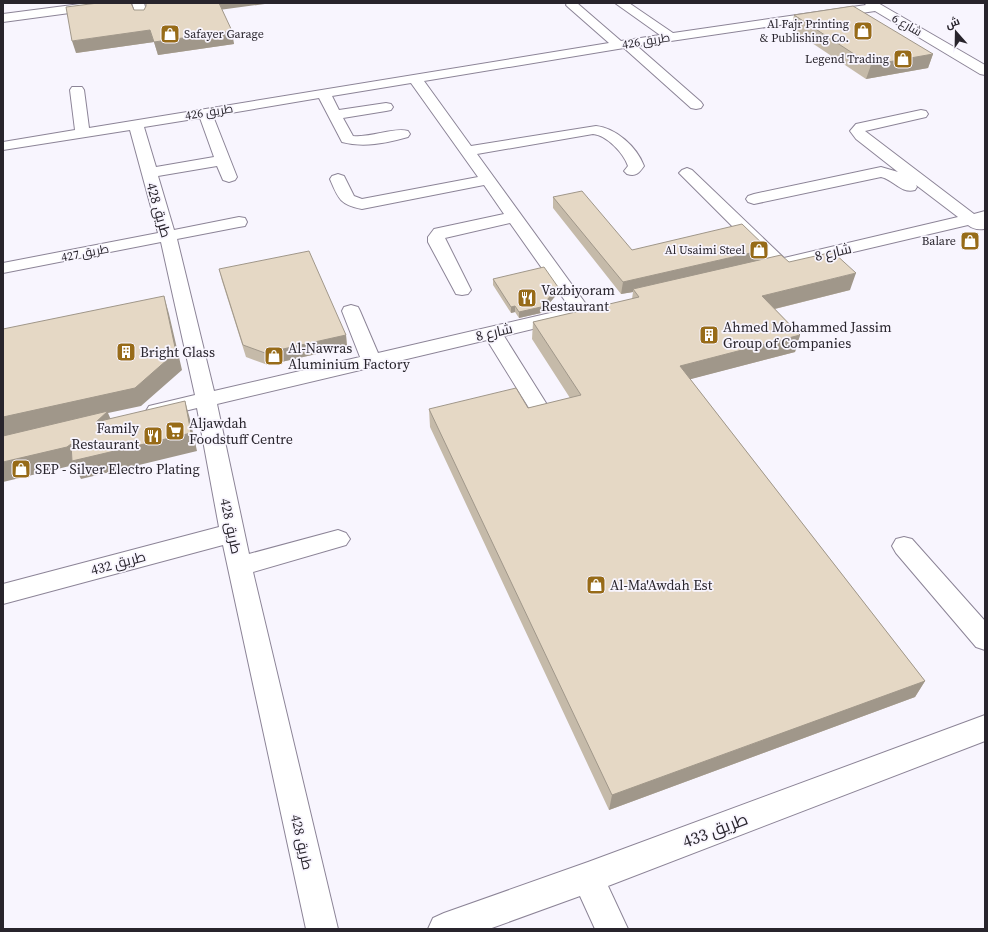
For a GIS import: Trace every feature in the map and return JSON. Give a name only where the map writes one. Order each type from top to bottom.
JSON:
[{"type":"street","points":[[3,18],[114,3]]},
{"type":"street","points":[[138,3],[142,18]]},
{"type":"street","points":[[621,3],[671,37]]},
{"type":"street","points":[[572,5],[696,105]]},
{"type":"street","name":"طريق 426","points":[[3,146],[874,5]]},
{"type":"street","name":"شارع 6","points":[[874,5],[985,70]]},
{"type":"street","points":[[971,62],[985,60]]},
{"type":"street","points":[[415,79],[514,217],[440,233],[436,237],[437,242],[462,290]]},
{"type":"street","points":[[76,90],[77,133]]},
{"type":"street","points":[[324,94],[344,136],[351,140],[363,141],[403,134]]},
{"type":"street","points":[[334,115],[386,107]]},
{"type":"street","points":[[69,110],[77,133]]},
{"type":"street","points":[[205,113],[229,177]]},
{"type":"street","points":[[921,114],[860,127],[857,131],[861,136],[974,222]]},
{"type":"street","name":"طريق 428","points":[[136,124],[148,173],[168,237],[206,400],[232,533],[322,929]]},
{"type":"street","points":[[467,151],[591,130],[601,131],[615,139],[634,160],[636,166],[632,171]]},
{"type":"street","points":[[148,173],[222,160]]},
{"type":"street","points":[[754,199],[881,172],[888,173],[974,222]]},
{"type":"street","points":[[688,173],[780,264]]},
{"type":"street","points":[[338,179],[346,198],[352,203],[362,204],[487,180]]},
{"type":"street","name":"شارع 8","points":[[138,416],[590,309],[514,217]]},
{"type":"street","name":"طريق 427","points":[[3,268],[239,222]]},
{"type":"street","name":"شارع 8","points":[[758,270],[974,222]]},
{"type":"street","points":[[351,311],[372,360]]},
{"type":"street","points":[[493,333],[540,411]]},
{"type":"street","name":"طريق 432","points":[[3,594],[232,533]]},
{"type":"street","points":[[240,566],[338,539]]},
{"type":"street","points":[[904,546],[985,639]]},
{"type":"street","name":"طريق 433","points":[[444,929],[588,878],[985,728]]},
{"type":"street","points":[[588,878],[612,929]]},
{"type":"building","points":[[98,3],[131,3],[134,10],[144,10],[146,3],[219,3],[232,31],[154,42],[150,30],[72,41],[66,7]]},
{"type":"building","points":[[853,6],[933,54],[871,65],[794,15]]},
{"type":"building","points":[[582,191],[632,250],[742,224],[768,249],[623,282],[553,197]]},
{"type":"building","points":[[309,251],[346,335],[265,353],[243,345],[219,269]]},
{"type":"building","points":[[833,252],[856,273],[762,296],[800,335],[680,366],[925,681],[612,795],[429,409],[516,388],[528,408],[581,395],[533,322],[639,297],[633,289],[781,255],[789,262]]},
{"type":"building","name":"Vazbiyoram Restaurant","points":[[544,267],[558,287],[541,307],[519,312],[515,306],[511,307],[493,279]]},
{"type":"building","points":[[164,296],[176,352],[135,388],[3,417],[3,329]]},
{"type":"building","points":[[185,401],[191,433],[72,461],[71,444],[67,447],[3,462],[3,436],[108,411],[96,422]]},
{"type":"place","name":"Al Fajr Printing & Publishing Co.","points":[[863,31]]},
{"type":"place","name":"Safayer Garage","points":[[170,34]]},
{"type":"place","name":"Legend Trading","points":[[903,59]]},
{"type":"place","name":"Balare","points":[[970,241]]},
{"type":"place","name":"Al Usaimi Steel","points":[[759,250]]},
{"type":"place","name":"Vazbiyoram Restaurant","points":[[527,298]]},
{"type":"place","name":"Ahmed Mohammed Jassim Group of Companies","points":[[709,335]]},
{"type":"place","name":"Bright Glass","points":[[126,352]]},
{"type":"place","name":"Al-Nawras Aluminium Factory","points":[[274,356]]},
{"type":"place","name":"Aljawdah Foodstuff Centre","points":[[175,431]]},
{"type":"place","name":"Family Restaurant","points":[[153,436]]},
{"type":"place","name":"SEP - Silver Electro Plating","points":[[21,469]]},
{"type":"place","name":"Al-Ma'Awdah Est","points":[[596,585]]}]
